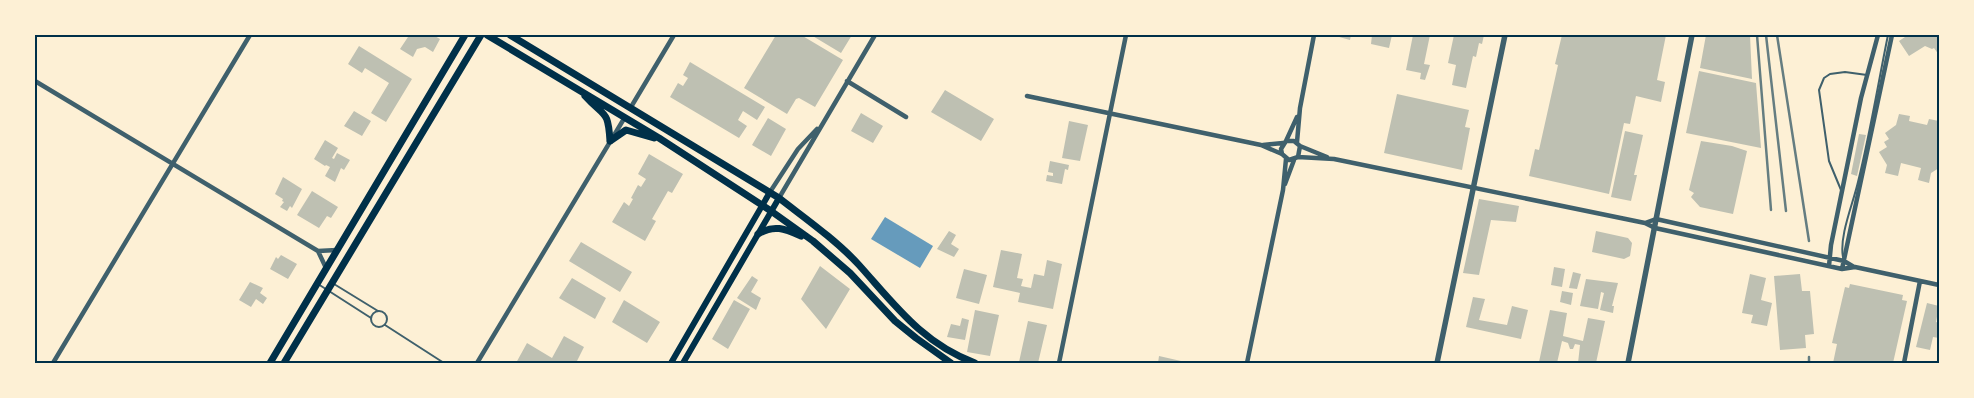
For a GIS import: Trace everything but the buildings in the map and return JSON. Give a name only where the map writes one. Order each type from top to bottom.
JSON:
[{"type":"main road","points":[[270,363],[465,35]]},
{"type":"main road","points":[[284,363],[481,35]]},
{"type":"main road","points":[[487,35],[661,139],[772,211],[813,241],[850,273],[895,320],[927,347],[951,363]]},
{"type":"main road","points":[[510,35],[779,198],[848,255],[904,317],[921,332],[948,350],[975,363]]},
{"type":"main road","points":[[581,90],[607,117],[610,125],[610,141]]},
{"type":"main road","points":[[599,90],[625,117]]},
{"type":"main road","points":[[631,108],[636,118],[655,132],[661,139]]},
{"type":"main road","points":[[610,141],[626,130],[661,139]]},
{"type":"main road","points":[[671,363],[770,192]]},
{"type":"main road","points":[[683,363],[779,198]]},
{"type":"main road","points":[[758,234],[768,229],[779,228],[813,241]]},
{"type":"street","points":[[53,363],[250,35]]},
{"type":"street","points":[[631,108],[674,35]]},
{"type":"street","points":[[779,198],[875,35]]},
{"type":"street","points":[[1059,363],[1126,35]]},
{"type":"street","points":[[1283,190],[1296,158],[1299,144],[1300,108],[1314,35]]},
{"type":"street","points":[[1437,363],[1505,35]]},
{"type":"street","points":[[1628,363],[1692,35]]},
{"type":"street","points":[[1829,266],[1829,257],[1861,98],[1878,35]]},
{"type":"street","points":[[1842,269],[1892,35]]},
{"type":"street","points":[[35,81],[318,251],[326,268]]},
{"type":"street","points":[[847,81],[906,117]]},
{"type":"street","points":[[1027,96],[1261,145],[1282,154],[1286,159],[1283,190],[1247,363]]},
{"type":"street","points":[[1282,154],[1281,149],[1300,108]]},
{"type":"street","points":[[477,363],[625,117]]},
{"type":"street","points":[[770,192],[798,149],[821,125]]},
{"type":"street","points":[[1261,145],[1292,140],[1334,159]]},
{"type":"street","points":[[1286,159],[1334,159],[1472,189],[1645,222],[1656,220],[1829,257],[1844,261],[1855,267],[1939,285]]},
{"type":"street","points":[[1645,222],[1654,228],[1818,264],[1842,269],[1855,267]]},
{"type":"street","points":[[318,251],[336,250]]},
{"type":"street","points":[[1904,363],[1920,281]]},
{"type":"lane","points":[[1844,261],[1842,246],[1859,179],[1888,35]]},
{"type":"lane","points":[[1842,192],[1829,160],[1819,90],[1824,78],[1830,74],[1844,72],[1868,75]]},
{"type":"lane","points":[[317,284],[371,318],[375,326],[379,328],[387,322],[384,312],[378,311],[322,276]]},
{"type":"lane","points":[[371,318],[372,314],[378,311]]},
{"type":"lane","points":[[385,325],[444,363]]},
{"type":"water","points":[[885,217],[933,246],[920,268],[871,239]]},
{"type":"railway","points":[[1757,35],[1771,210]]},
{"type":"railway","points":[[1766,35],[1786,211]]},
{"type":"railway","points":[[1777,35],[1809,241]]},
{"type":"railway","points":[[1809,357],[1809,363]]}]
